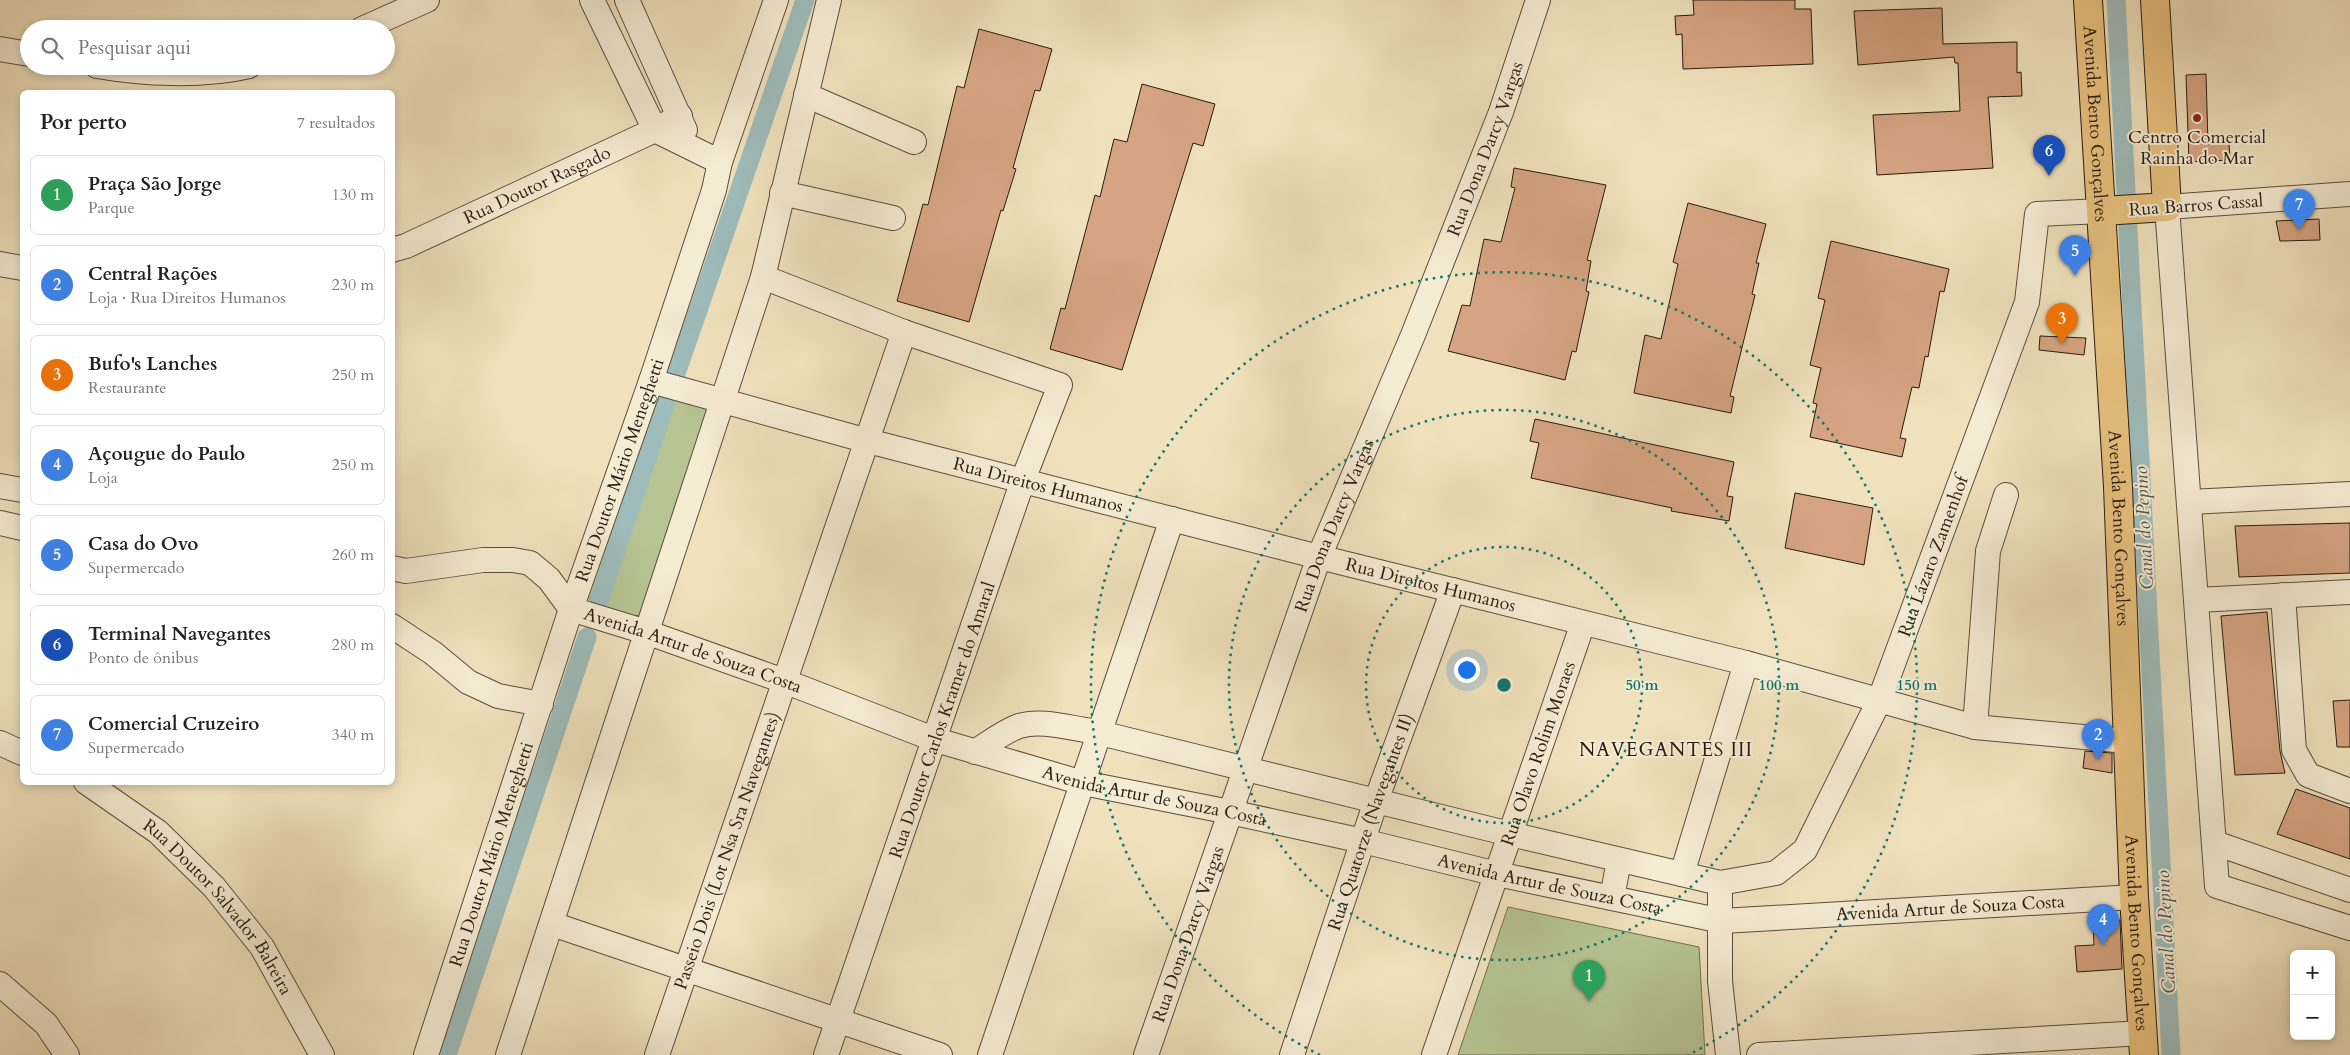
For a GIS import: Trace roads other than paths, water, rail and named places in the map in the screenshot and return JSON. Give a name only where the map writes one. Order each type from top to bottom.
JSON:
[{"type":"main road","name":"Avenida Bento Gonçalves","points":[[2088,0],[2109,205],[2127,741],[2134,898],[2144,1044]]},
{"type":"main road","points":[[2155,0],[2162,203]]},
{"type":"main road","name":"Rua Barros Cassal","points":[[2109,205],[2162,203]]},
{"type":"street","points":[[382,20],[427,0]]},
{"type":"street","points":[[592,0],[655,130],[693,147],[707,157],[720,162]]},
{"type":"street","points":[[626,0],[693,147]]},
{"type":"street","name":"Rua Doutor Mário Meneghetti","points":[[426,1055],[571,609],[652,381],[714,190],[720,162],[776,0]]},
{"type":"street","points":[[508,1055],[763,278],[829,0]]},
{"type":"street","name":"Rua Dona Darcy Vargas","points":[[1146,1055],[1319,557],[1413,335],[1498,121],[1538,0]]},
{"type":"street","points":[[0,49],[20,52]]},
{"type":"street","points":[[806,95],[914,142]]},
{"type":"street","name":"Rua Doutor Rasgado","points":[[395,249],[406,246],[655,130],[680,116]]},
{"type":"street","points":[[782,192],[893,218]]},
{"type":"street","name":"Rua Barros Cassal","points":[[2162,203],[2350,194]]},
{"type":"street","points":[[2162,203],[2190,502],[2217,886],[2350,928]]},
{"type":"street","name":"Rua Lázaro Zamenhof","points":[[1720,883],[1776,873],[1805,850],[1880,699],[2026,302],[2037,214],[2109,205]]},
{"type":"street","points":[[0,264],[20,268]]},
{"type":"street","points":[[763,278],[904,332]]},
{"type":"street","name":"Rua Doutor Carlos Kramer do Amaral","points":[[826,1055],[936,740],[1023,480],[1060,385],[904,332]]},
{"type":"street","name":"Passeio Dois (Lot Nsa Sra Navegantes)","points":[[657,1055],[904,332]]},
{"type":"street","name":"Rua Direitos Humanos","points":[[652,381],[868,441],[1319,557],[1746,663],[1976,727],[2127,741]]},
{"type":"street","points":[[0,486],[20,490]]},
{"type":"street","points":[[2190,502],[2350,494]]},
{"type":"street","points":[[1976,727],[1988,551],[2006,495]]},
{"type":"street","points":[[990,1055],[1172,519]]},
{"type":"street","points":[[0,524],[20,528]]},
{"type":"street","name":"Avenida Artur de Souza Costa","points":[[395,569],[406,571],[483,560],[513,560],[530,563],[549,579],[571,609],[646,632],[784,681],[936,740],[975,752],[1083,784],[1230,812],[1363,841],[1497,874],[1722,921],[2134,898]]},
{"type":"street","name":"Rua Quatorze (Navegantes II)","points":[[1292,1055],[1376,801],[1453,590]]},
{"type":"street","points":[[2196,600],[2350,592]]},
{"type":"street","points":[[2283,596],[2294,750],[2308,775],[2350,791]]},
{"type":"street","name":"Rua Olavo Rolim Moraes","points":[[1434,1055],[1583,623]]},
{"type":"street","points":[[395,628],[433,653],[468,682],[498,696],[541,704]]},
{"type":"street","points":[[1682,874],[1746,663]]},
{"type":"street","points":[[975,752],[1001,734],[1020,726],[1045,724],[1092,731],[1510,834],[1720,883],[1722,921],[1720,981],[1728,1055]]},
{"type":"street","points":[[0,743],[20,752]]},
{"type":"street","name":"Rua Doutor Salvador Balreira","points":[[90,785],[158,832],[214,886],[262,947],[322,1055]]},
{"type":"street","points":[[2215,842],[2350,890]]},
{"type":"street","points":[[1612,898],[1619,860]]},
{"type":"street","points":[[552,924],[940,1055]]},
{"type":"street","points":[[0,984],[46,1024],[68,1055]]},
{"type":"street","points":[[1759,1055],[2144,1044]]},
{"type":"waterway","points":[[676,374],[805,0]]},
{"type":"waterway","name":"Canal do Pepino","points":[[2116,0],[2171,1055]]},
{"type":"waterway","points":[[599,601],[665,405]]},
{"type":"waterway","points":[[447,1055],[587,637]]},
{"type":"place","name":"Centro Comercial Rainha do Mar","points":[[2197,118]]},
{"type":"place","name":"Terminal Navegantes","points":[[2049,176]]},
{"type":"place","name":"Comercial Cruzeiro","points":[[2299,230]]},
{"type":"place","name":"Casa do Ovo","points":[[2075,276]]},
{"type":"place","name":"Bufo's Lanches","points":[[2062,344]]},
{"type":"place","name":"Central Rações","points":[[2098,760]]},
{"type":"place","name":"Açougue do Paulo","points":[[2103,945]]},
{"type":"place","name":"Praça São Jorge","points":[[1589,1001]]},
{"type":"district","name":"NAVEGANTES III","points":[[1666,749]]}]
